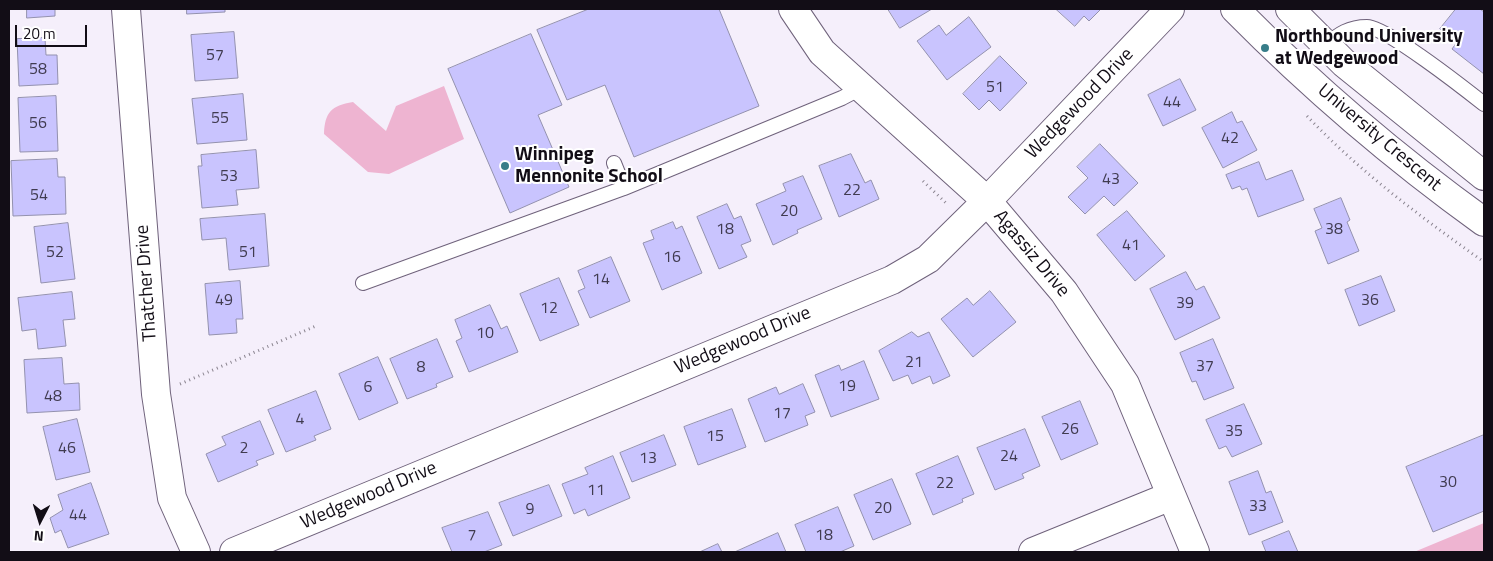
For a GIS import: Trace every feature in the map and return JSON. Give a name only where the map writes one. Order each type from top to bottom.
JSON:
[{"type":"street","name":"Thatcher Drive","points":[[126,9],[156,394],[172,498],[196,552]]},
{"type":"street","name":"Agassiz Drive","points":[[793,9],[822,52],[863,87],[987,201],[1064,292],[1125,384],[1170,496],[1195,552]]},
{"type":"street","name":"Wedgewood Drive","points":[[234,552],[892,280],[928,259],[987,201],[1170,9]]},
{"type":"street","name":"University Crescent","points":[[1235,9],[1346,114],[1398,158],[1484,222]]},
{"type":"street","name":"University Crescent","points":[[1290,9],[1326,45],[1402,112],[1484,176]]},
{"type":"street","points":[[1033,552],[1170,496]]},
{"type":"lane","points":[[1326,45],[1342,31],[1369,27],[1400,42],[1484,104]]},
{"type":"lane","points":[[363,283],[624,188],[842,98],[863,87]]},
{"type":"lane","points":[[614,163],[624,188]]},
{"type":"path","points":[[156,394],[316,326]]},
{"type":"shaded area","points":[[444,86],[464,139],[389,174],[368,172],[324,134],[328,115],[334,108],[339,106],[353,102],[386,131],[396,106]]},
{"type":"shaded area","points":[[1484,523],[1484,552],[1414,552]]},
{"type":"building","points":[[27,9],[55,9],[55,16],[27,18]]},
{"type":"building","points":[[187,9],[225,9],[225,12],[187,14]]},
{"type":"building","points":[[589,9],[719,9],[759,106],[634,157],[605,85],[567,100],[537,30]]},
{"type":"building","points":[[888,9],[932,9],[900,28]]},
{"type":"building","points":[[1056,9],[1101,9],[1089,21],[1084,16],[1075,26]]},
{"type":"building","points":[[1456,9],[1480,9],[1484,12],[1484,74],[1452,49],[1457,42],[1440,29]]},
{"type":"building","points":[[969,17],[991,47],[947,80],[917,41],[939,25],[946,35]]},
{"type":"building","points":[[234,32],[238,78],[195,81],[191,35]]},
{"type":"building","points":[[531,34],[562,105],[538,115],[569,187],[510,213],[448,69]]},
{"type":"building","points":[[45,38],[46,55],[57,55],[58,84],[19,86],[17,39]]},
{"type":"building","points":[[1000,56],[1027,83],[1000,111],[989,100],[979,110],[963,94]]},
{"type":"building","points":[[1180,79],[1196,110],[1163,126],[1148,95]]},
{"type":"building","points":[[243,94],[247,140],[197,144],[192,99]]},
{"type":"building","points":[[56,96],[58,151],[20,152],[18,98]]},
{"type":"building","points":[[1232,112],[1237,123],[1242,121],[1257,150],[1223,168],[1202,128]]},
{"type":"building","points":[[1100,144],[1138,183],[1114,206],[1104,196],[1085,214],[1068,197],[1088,178],[1077,167]]},
{"type":"building","points":[[256,150],[259,188],[236,190],[238,205],[202,208],[198,166],[202,166],[201,155]]},
{"type":"building","points":[[851,154],[865,183],[871,180],[879,199],[839,217],[819,166]]},
{"type":"building","points":[[57,159],[58,177],[65,177],[66,214],[13,216],[11,161]]},
{"type":"building","points":[[1259,162],[1266,180],[1292,170],[1304,200],[1258,217],[1247,188],[1242,190],[1240,186],[1232,189],[1226,175]]},
{"type":"building","points":[[803,176],[822,219],[797,230],[798,233],[773,245],[756,204],[786,191],[783,184]]},
{"type":"building","points":[[1341,198],[1350,220],[1347,222],[1359,251],[1328,264],[1315,231],[1322,228],[1314,209]]},
{"type":"building","points":[[727,204],[734,219],[741,216],[751,241],[741,245],[747,257],[719,269],[697,217]]},
{"type":"building","points":[[1127,211],[1165,256],[1135,281],[1097,235]]},
{"type":"building","points":[[265,214],[269,266],[229,270],[226,238],[202,240],[200,219]]},
{"type":"building","points":[[673,222],[676,229],[682,226],[702,273],[662,290],[643,243],[654,239],[651,231]]},
{"type":"building","points":[[68,223],[75,279],[41,283],[34,227]]},
{"type":"building","points":[[611,257],[630,301],[590,318],[578,291],[585,288],[578,271]]},
{"type":"building","points":[[1186,272],[1196,290],[1204,286],[1220,318],[1175,340],[1150,289]]},
{"type":"building","points":[[1381,276],[1395,311],[1359,326],[1345,290]]},
{"type":"building","points":[[559,278],[579,325],[540,341],[520,294]]},
{"type":"building","points":[[240,281],[243,319],[236,319],[237,333],[209,335],[205,284]]},
{"type":"building","points":[[990,291],[1016,322],[973,357],[941,319],[967,298],[973,305]]},
{"type":"building","points":[[72,292],[75,319],[63,320],[66,346],[38,349],[36,329],[22,331],[18,298]]},
{"type":"building","points":[[490,305],[501,329],[507,326],[518,352],[469,372],[456,341],[462,338],[455,320]]},
{"type":"building","points":[[912,332],[918,337],[929,332],[950,376],[933,384],[930,376],[912,384],[908,375],[893,381],[879,351]]},
{"type":"building","points":[[437,339],[453,377],[436,384],[437,387],[407,399],[390,359]]},
{"type":"building","points":[[1213,339],[1234,388],[1204,400],[1196,381],[1192,382],[1180,353]]},
{"type":"building","points":[[378,357],[398,403],[359,420],[339,374]]},
{"type":"building","points":[[62,358],[64,384],[79,383],[80,410],[27,413],[24,360]]},
{"type":"building","points":[[864,361],[879,399],[831,417],[815,375],[839,365],[841,370]]},
{"type":"building","points":[[803,384],[815,412],[805,416],[808,425],[765,442],[748,399],[776,387],[779,394]]},
{"type":"building","points":[[316,391],[331,429],[314,436],[316,440],[286,452],[268,410]]},
{"type":"building","points":[[1080,401],[1098,444],[1061,460],[1042,417]]},
{"type":"building","points":[[1244,404],[1262,444],[1232,457],[1226,446],[1219,449],[1206,420]]},
{"type":"building","points":[[732,409],[746,447],[698,465],[684,427]]},
{"type":"building","points":[[77,419],[90,472],[56,480],[43,427]]},
{"type":"building","points":[[260,421],[274,454],[256,461],[258,465],[218,482],[206,454],[226,445],[222,437]]},
{"type":"building","points":[[1025,429],[1040,466],[1022,474],[1024,478],[995,490],[977,448]]},
{"type":"building","points":[[664,435],[676,465],[632,482],[620,453]]},
{"type":"building","points":[[1484,435],[1484,511],[1433,532],[1406,467]]},
{"type":"building","points":[[613,456],[630,498],[588,516],[585,509],[574,514],[562,484],[588,474],[585,468]]},
{"type":"building","points":[[958,456],[974,494],[962,499],[963,502],[933,515],[916,474]]},
{"type":"building","points":[[1258,471],[1266,493],[1271,491],[1283,522],[1249,535],[1229,482]]},
{"type":"building","points":[[892,479],[911,524],[873,540],[854,495]]},
{"type":"building","points":[[91,483],[109,534],[68,548],[61,530],[55,533],[50,518],[63,510],[58,495]]},
{"type":"building","points":[[549,485],[562,516],[513,536],[499,503]]},
{"type":"building","points":[[838,507],[854,546],[840,552],[806,552],[795,525]]},
{"type":"building","points":[[488,512],[502,545],[484,552],[452,552],[442,528]]},
{"type":"building","points":[[1289,531],[1298,552],[1266,552],[1262,542]]},
{"type":"building","points":[[778,533],[786,552],[735,552]]},
{"type":"building","points":[[718,544],[722,552],[700,552]]},
{"type":"place","name":"Northbound University at Wedgewood","points":[[1265,48]]},
{"type":"place","name":"Winnipeg Mennonite School","points":[[505,166]]}]
